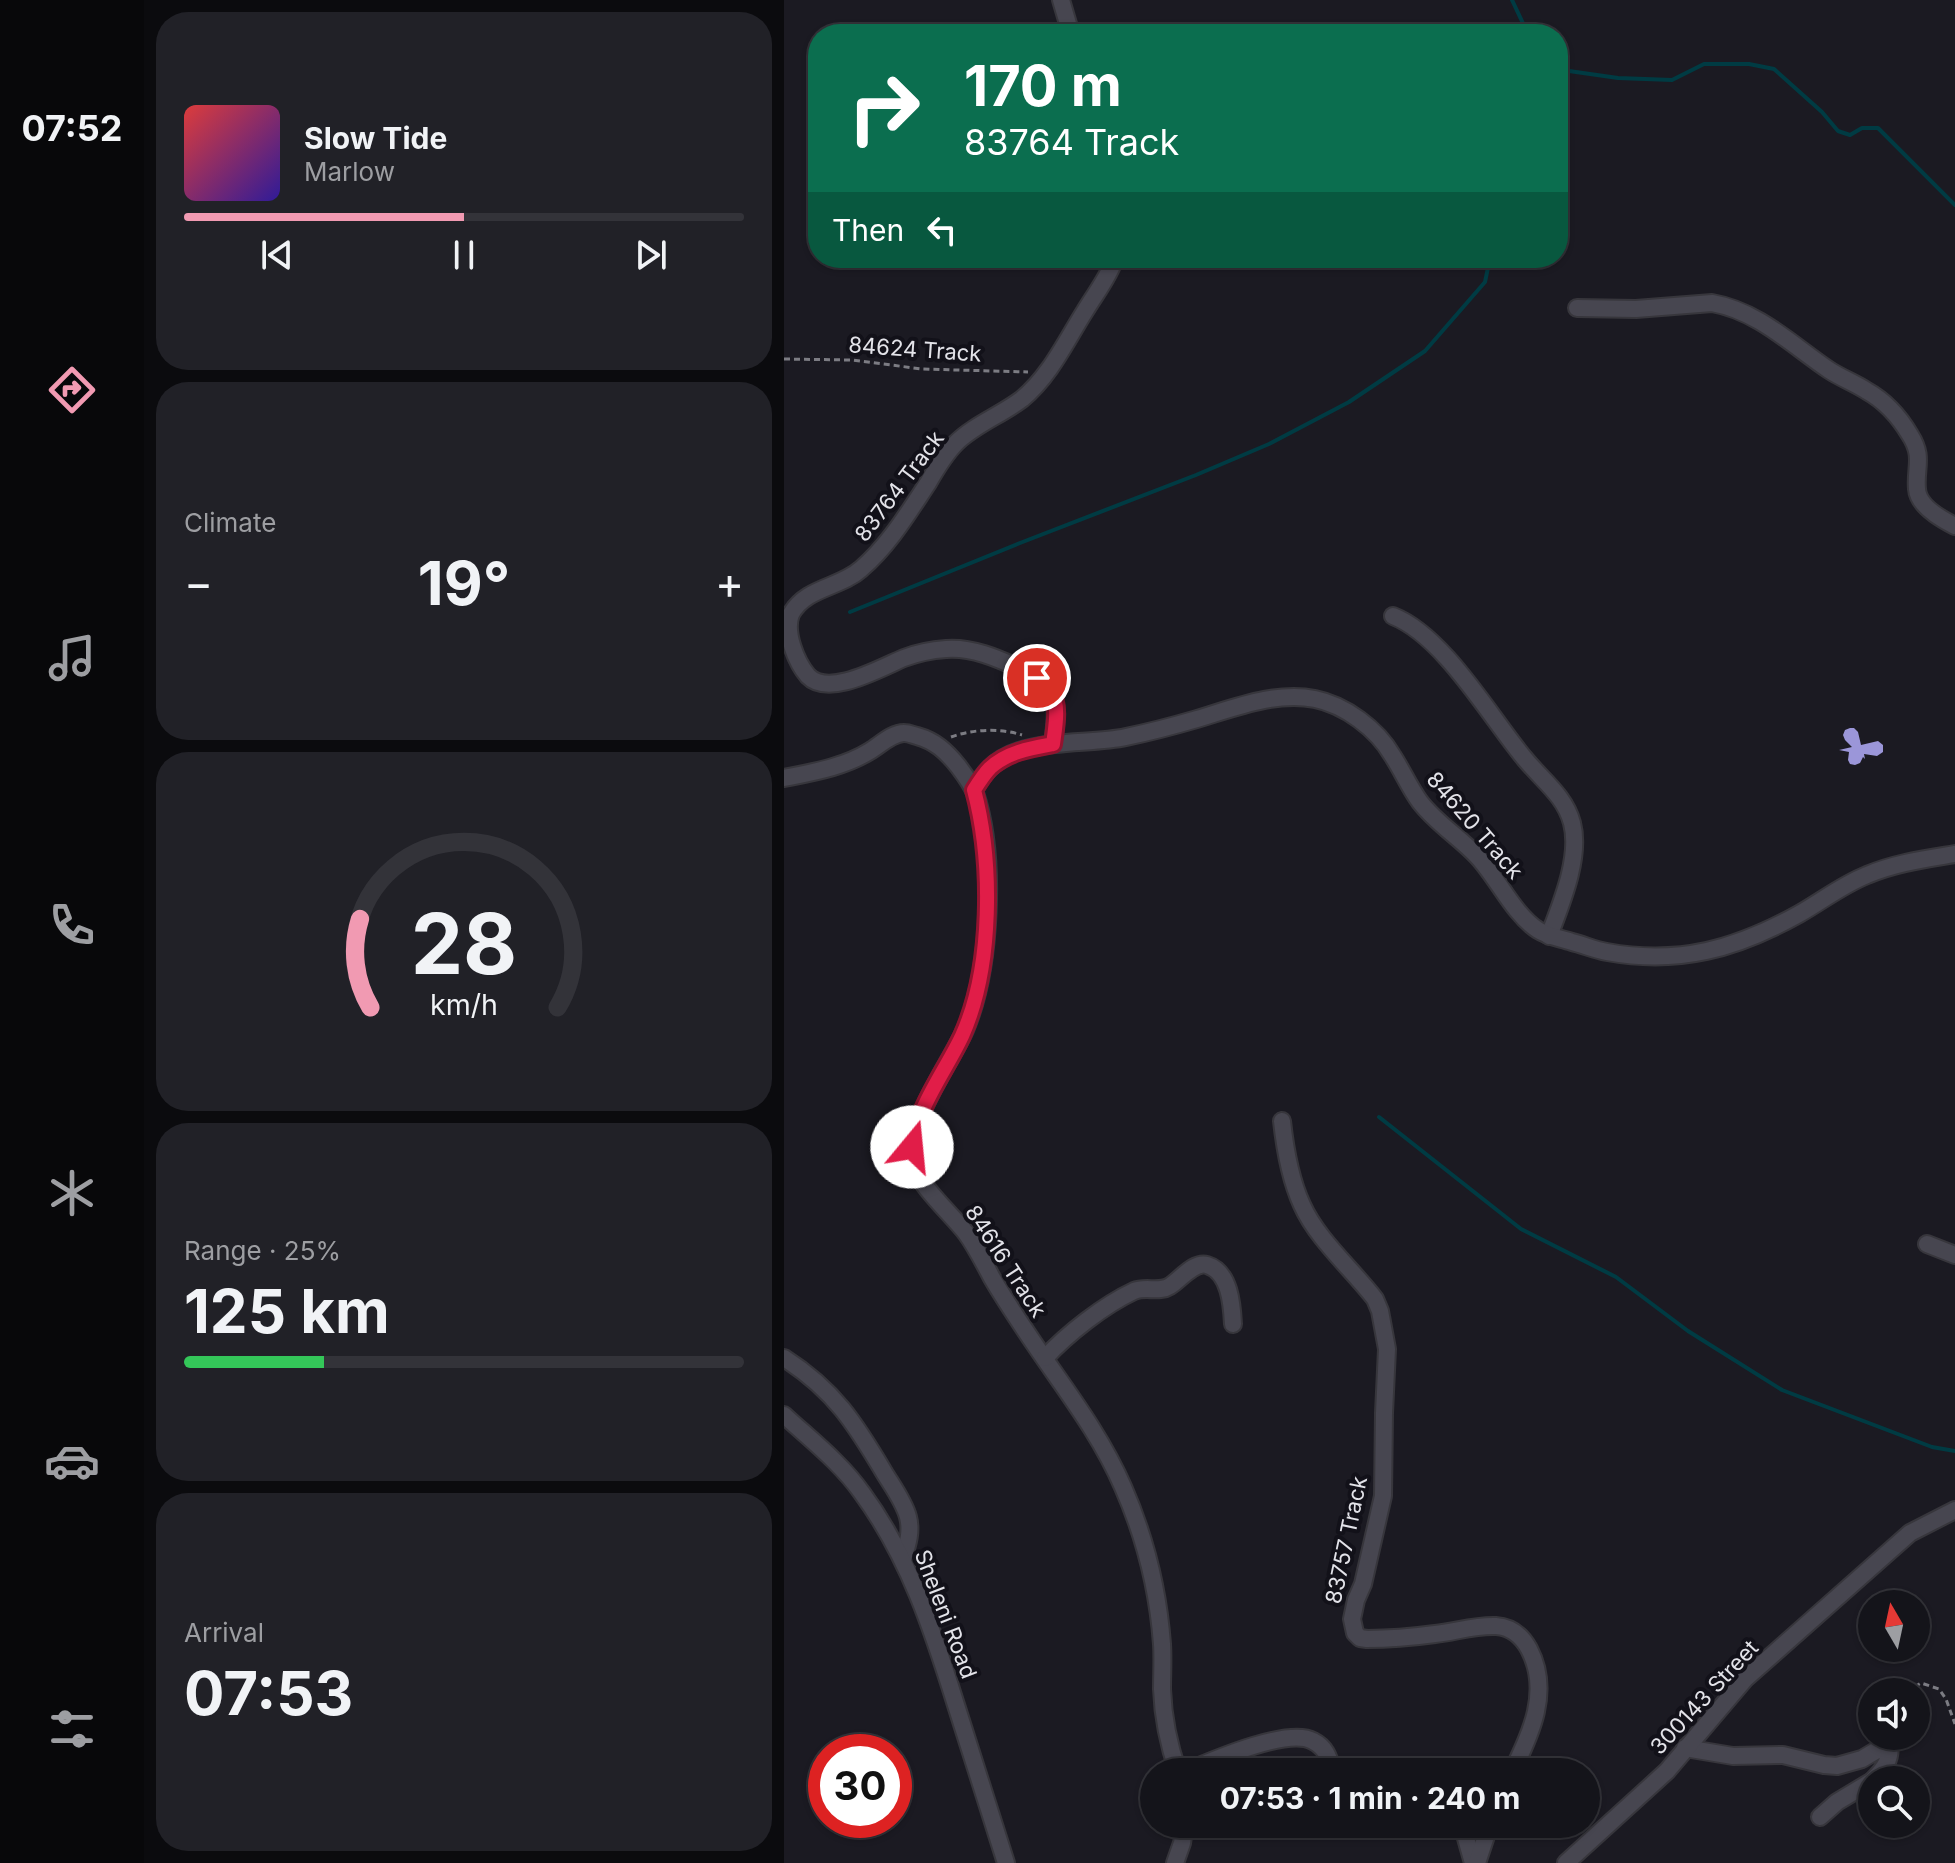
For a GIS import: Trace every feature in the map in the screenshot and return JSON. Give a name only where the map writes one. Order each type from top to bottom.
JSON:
[{"type":"street","points":[[1061,0],[1068,24]]},
{"type":"street","name":"83764 Track","points":[[1053,744],[1055,700],[1050,689],[1037,678],[996,658],[973,650],[931,650],[848,681],[825,684],[813,680],[800,664],[792,648],[788,624],[791,613],[803,600],[858,572],[879,552],[957,442],[1002,413],[1037,385],[1110,268]]},
{"type":"street","points":[[1577,308],[1636,309],[1712,303],[1762,322],[1829,370],[1882,401],[1899,418],[1912,437],[1918,454],[1918,496],[1942,519],[1955,526]]},
{"type":"street","points":[[1393,616],[1415,629],[1443,654],[1526,761],[1555,790],[1572,821],[1573,858],[1549,936]]},
{"type":"street","name":"84620 Track","points":[[1053,744],[1115,739],[1264,701],[1314,699],[1332,705],[1351,714],[1390,751],[1431,816],[1478,856],[1535,929],[1605,952],[1666,957],[1697,954],[1747,939],[1800,914],[1830,893],[1868,874],[1908,862],[1955,854]]},
{"type":"street","points":[[784,778],[838,766],[868,752],[888,738],[904,733],[926,739]]},
{"type":"street","name":"84616 Track","points":[[926,739],[944,749],[974,790],[985,850],[987,921],[977,993],[957,1046],[924,1107],[913,1140],[912,1158],[918,1175],[968,1235],[995,1283],[1080,1409],[1123,1487],[1147,1548],[1162,1644],[1162,1693],[1174,1758]]},
{"type":"street","points":[[974,790],[998,761],[1013,753],[1053,744]]},
{"type":"street","name":"83757 Track","points":[[1282,1121],[1294,1185],[1303,1208],[1375,1299],[1387,1349],[1383,1496],[1363,1584],[1356,1600],[1353,1630],[1360,1638],[1378,1639],[1433,1635],[1485,1626],[1499,1626],[1515,1632],[1525,1641],[1539,1681],[1530,1736],[1519,1758]]},
{"type":"street","points":[[1927,1244],[1955,1255]]},
{"type":"street","points":[[1045,1358],[1061,1340],[1124,1297],[1144,1288],[1166,1288],[1192,1269],[1203,1265],[1210,1266],[1227,1285],[1233,1324]]},
{"type":"street","points":[[784,1358],[810,1375],[837,1401],[896,1492],[909,1518],[909,1541],[903,1559]]},
{"type":"street","name":"Sheleni Road","points":[[784,1415],[826,1453],[861,1492],[903,1559],[941,1656],[1006,1863]]},
{"type":"street","name":"300143 Street","points":[[1566,1863],[1667,1771],[1745,1679],[1910,1533],[1955,1510]]},
{"type":"street","points":[[1223,1758],[1264,1743],[1301,1737],[1314,1741],[1329,1758]]},
{"type":"street","points":[[1685,1748],[1733,1756],[1783,1755],[1837,1766],[1862,1759],[1889,1743],[1891,1751],[1886,1766]]},
{"type":"street","points":[[1820,1817],[1858,1789]]},
{"type":"street","points":[[1175,1863],[1183,1838]]},
{"type":"street","points":[[1467,1838],[1475,1863]]},
{"type":"street","points":[[1475,1863],[1485,1838]]},
{"type":"path","name":"84624 Track","points":[[784,359],[852,360],[922,369],[1028,372],[1037,385]]},
{"type":"path","points":[[926,739],[945,739],[968,731],[1012,732],[1026,736]]},
{"type":"path","points":[[1930,1686],[1939,1689],[1946,1699],[1955,1724]]},
{"type":"building","points":[[1850,728],[1858,732],[1861,745],[1878,741],[1883,745],[1883,752],[1877,756],[1864,754],[1865,759],[1863,757],[1860,763],[1850,764],[1849,752],[1839,750],[1852,747],[1843,735]]},
{"type":"waterway","points":[[1512,0],[1523,24]]},
{"type":"waterway","points":[[1568,71],[1618,78],[1672,80],[1704,64],[1749,64],[1774,69],[1822,112],[1838,131],[1850,135],[1862,128],[1878,128],[1955,205]]},
{"type":"waterway","points":[[850,612],[1196,475],[1269,444],[1349,402],[1425,351],[1485,282],[1488,268]]},
{"type":"waterway","points":[[1379,1117],[1521,1229],[1616,1277],[1688,1331],[1782,1390],[1932,1447],[1955,1451]]},
{"type":"route","points":[[912,1147],[924,1107],[957,1046],[977,993],[987,921],[987,885],[985,850],[974,790],[998,761],[1013,753],[1053,744],[1055,700],[1050,689],[1037,678]]}]
